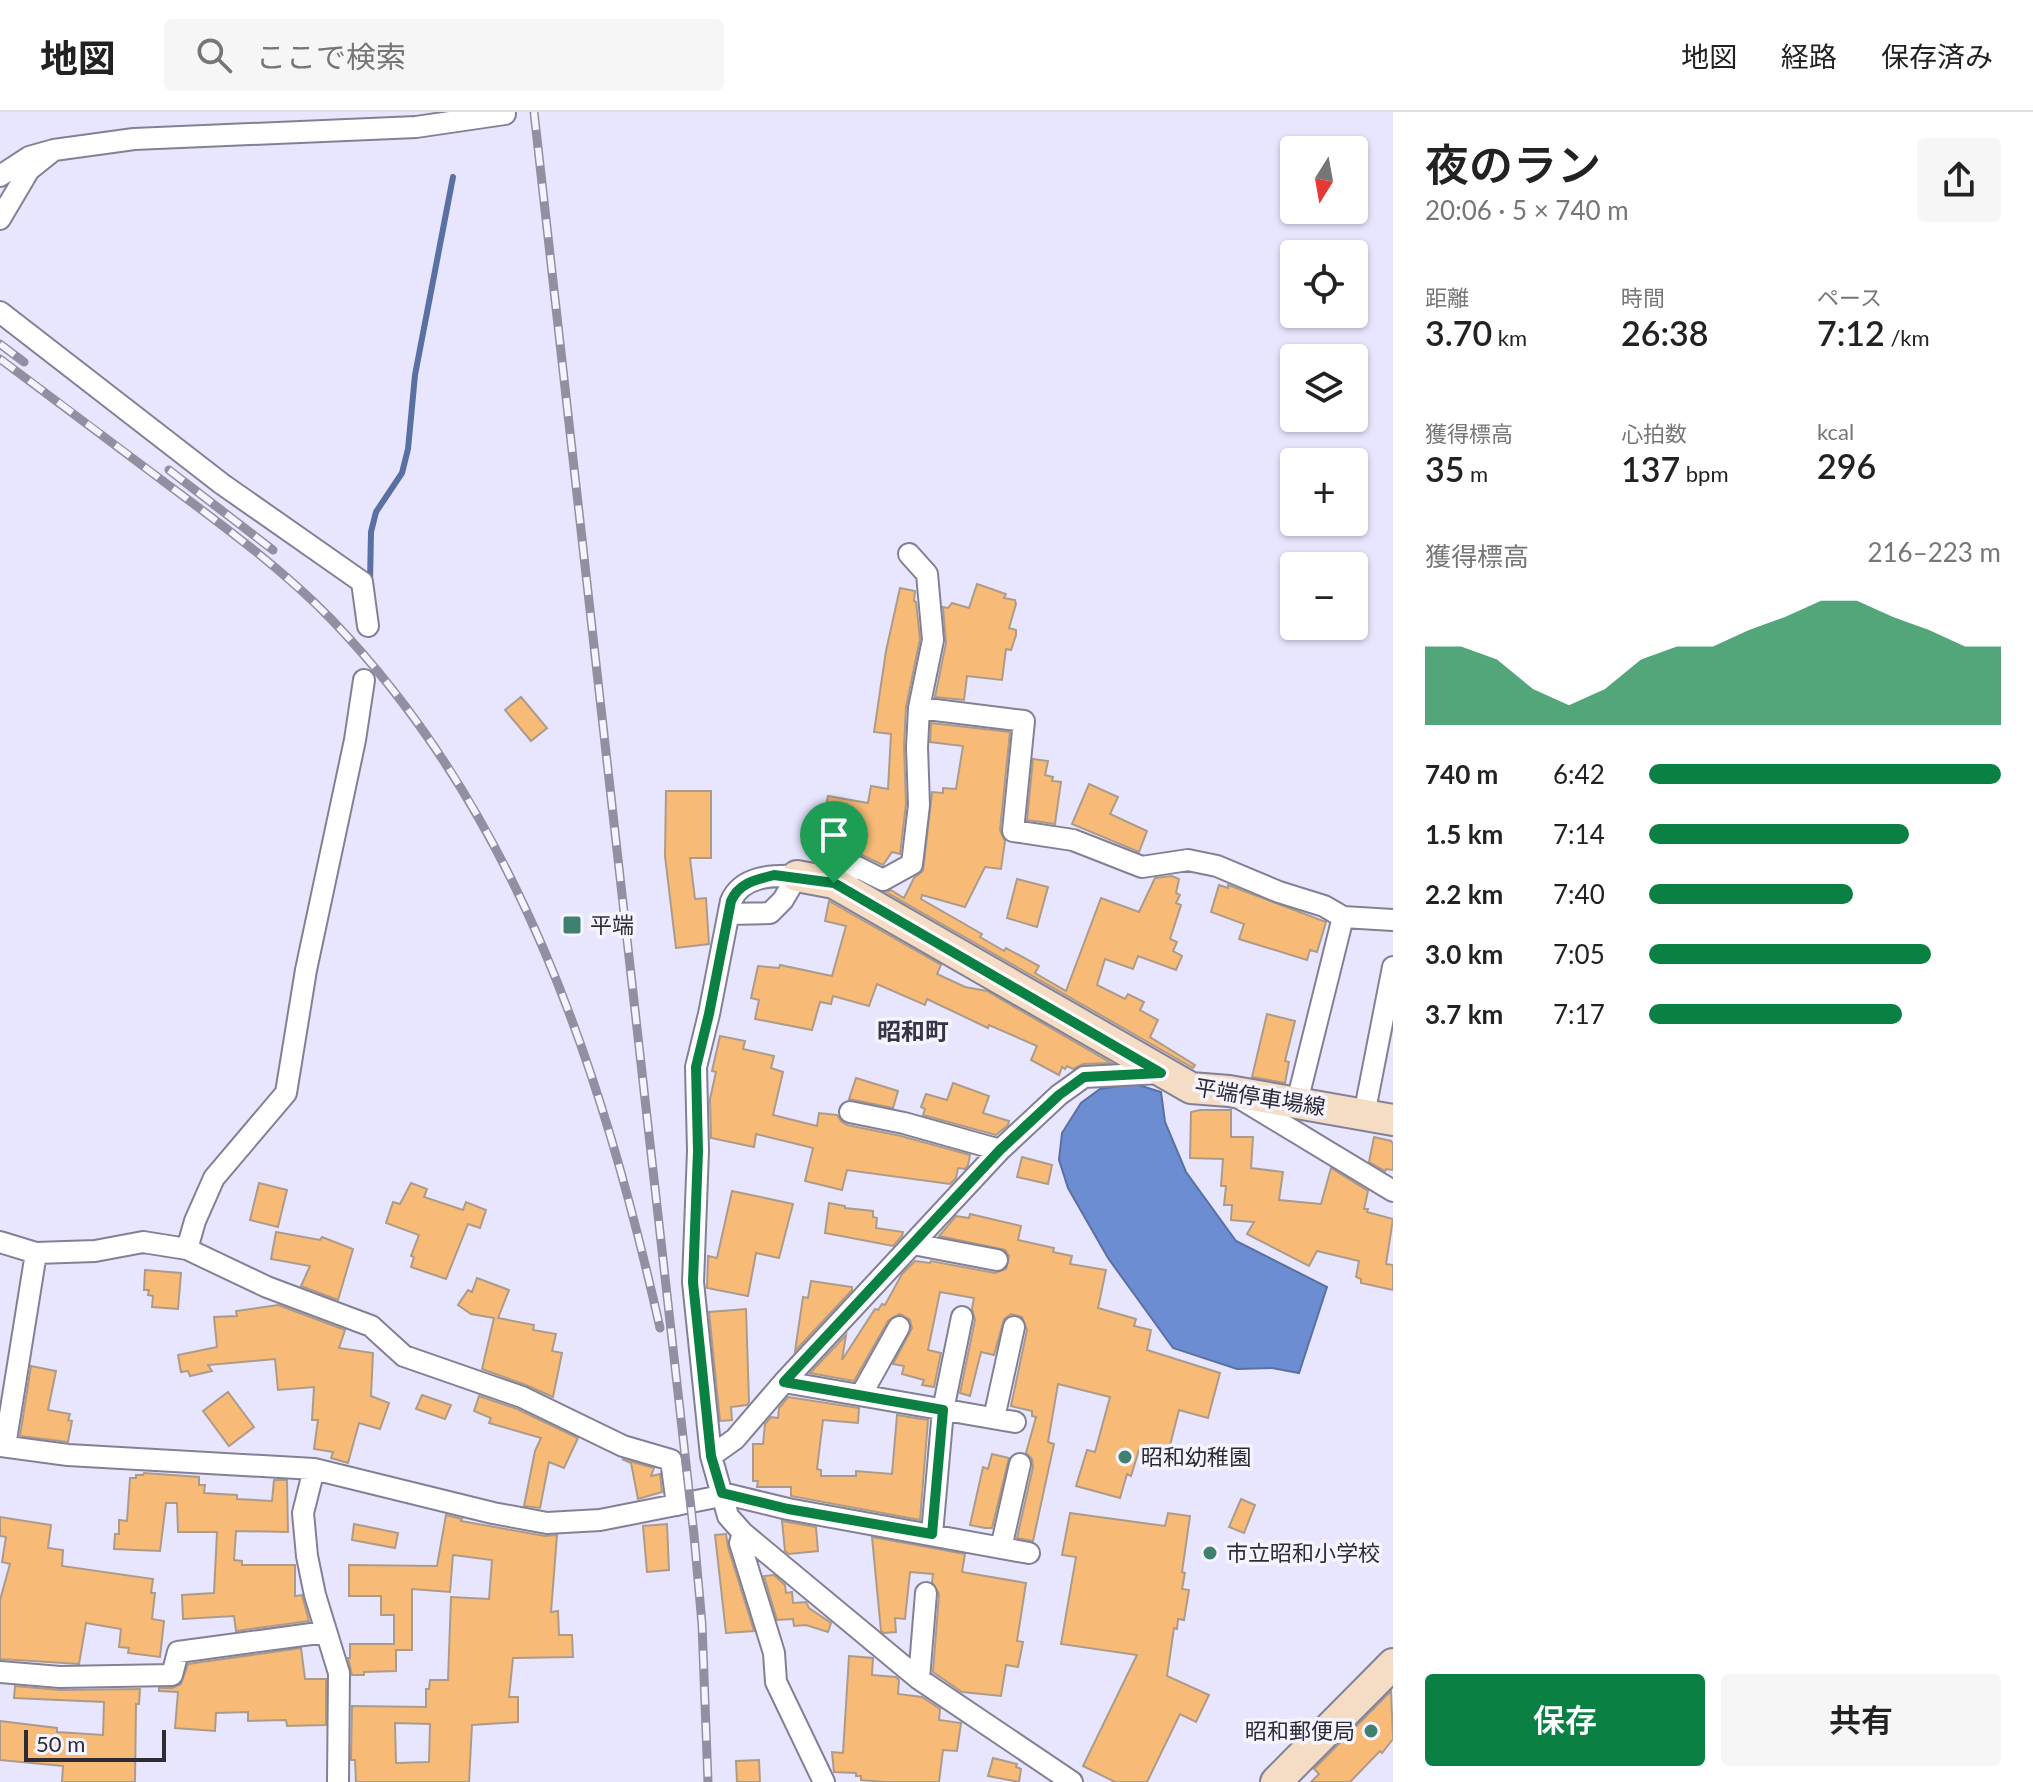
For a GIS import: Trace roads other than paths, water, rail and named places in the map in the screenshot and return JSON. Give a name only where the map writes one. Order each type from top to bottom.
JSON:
[{"type":"main road","name":"平端停車場線","points":[[797,876],[834,883],[1191,1088],[1229,1091],[1378,1117]]},
{"type":"main road","points":[[1276,1782],[1392,1666]]},
{"type":"street","points":[[0,176],[29,157],[54,150],[134,139],[416,127],[505,114]]},
{"type":"street","points":[[0,219],[29,170],[54,150]]},
{"type":"street","points":[[0,312],[222,484],[362,582],[368,626]]},
{"type":"street","points":[[834,883],[857,867],[883,880],[912,864],[919,805],[919,708],[933,640],[927,574],[909,554]]},
{"type":"street","points":[[187,1249],[195,1221],[214,1178],[286,1093],[306,970],[355,740],[364,680]]},
{"type":"street","points":[[919,708],[1024,721],[1013,831],[1073,840],[1142,867],[1188,860],[1217,866],[1279,892],[1324,906],[1343,917],[1393,920]]},
{"type":"street","points":[[729,914],[770,913],[783,900],[797,876],[774,875],[751,881],[736,890],[731,901],[696,1067],[698,1151],[693,1282],[711,1456],[728,1516],[743,1533],[919,1679],[1072,1782]]},
{"type":"street","points":[[1297,1102],[1343,917]]},
{"type":"street","points":[[1378,1117],[1393,967]]},
{"type":"street","points":[[711,1456],[735,1439],[784,1382],[1000,1150],[1059,1095],[1084,1077],[1161,1073]]},
{"type":"street","points":[[1229,1091],[1393,1191]]},
{"type":"street","points":[[850,1112],[904,1123],[1000,1150]]},
{"type":"street","points":[[0,1242],[36,1253],[95,1251],[143,1242],[187,1249],[267,1287],[371,1326],[404,1356],[522,1397],[623,1446],[671,1460],[677,1505]]},
{"type":"street","points":[[913,1244],[997,1260]]},
{"type":"street","points":[[36,1253],[3,1446],[68,1455],[314,1469],[493,1513],[547,1523],[600,1520],[722,1493],[788,1509],[1029,1553]]},
{"type":"street","points":[[932,1534],[943,1410],[962,1317]]},
{"type":"street","points":[[861,1395],[899,1327]]},
{"type":"street","points":[[784,1382],[1004,1420],[1014,1327]]},
{"type":"street","points":[[1001,1548],[1020,1464]]},
{"type":"street","points":[[314,1469],[303,1513],[307,1556],[339,1673],[338,1782]]},
{"type":"street","points":[[743,1533],[740,1543],[774,1653],[776,1682],[824,1782]]},
{"type":"street","points":[[919,1679],[926,1593]]},
{"type":"street","points":[[0,1672],[60,1677],[172,1675],[178,1652],[326,1632]]},
{"type":"water","points":[[1135,1084],[1161,1092],[1165,1122],[1186,1172],[1236,1241],[1327,1287],[1299,1373],[1272,1368],[1237,1369],[1173,1348],[1108,1258],[1068,1188],[1059,1160],[1062,1133],[1081,1103],[1100,1089]]},
{"type":"waterway","points":[[370,582],[371,532],[376,512],[402,473],[408,449],[415,375],[453,177]]},
{"type":"railway","points":[[534,112],[694,1535],[702,1624],[708,1782]]},
{"type":"railway","points":[[0,344],[24,362]]},
{"type":"railway","points":[[0,359],[233,534],[312,601],[396,695],[453,775],[502,861],[544,950],[580,1042],[637,1232],[660,1328]]},
{"type":"railway","points":[[169,470],[273,550]]},
{"type":"place","name":"平端","points":[[572,925]]},
{"type":"place","name":"昭和幼稚園","points":[[1125,1457]]},
{"type":"place","name":"市立昭和小学校","points":[[1210,1553]]},
{"type":"place","name":"昭和郵便局","points":[[1371,1731]]},
{"type":"district","name":"昭和町","points":[[913,1032]]}]
